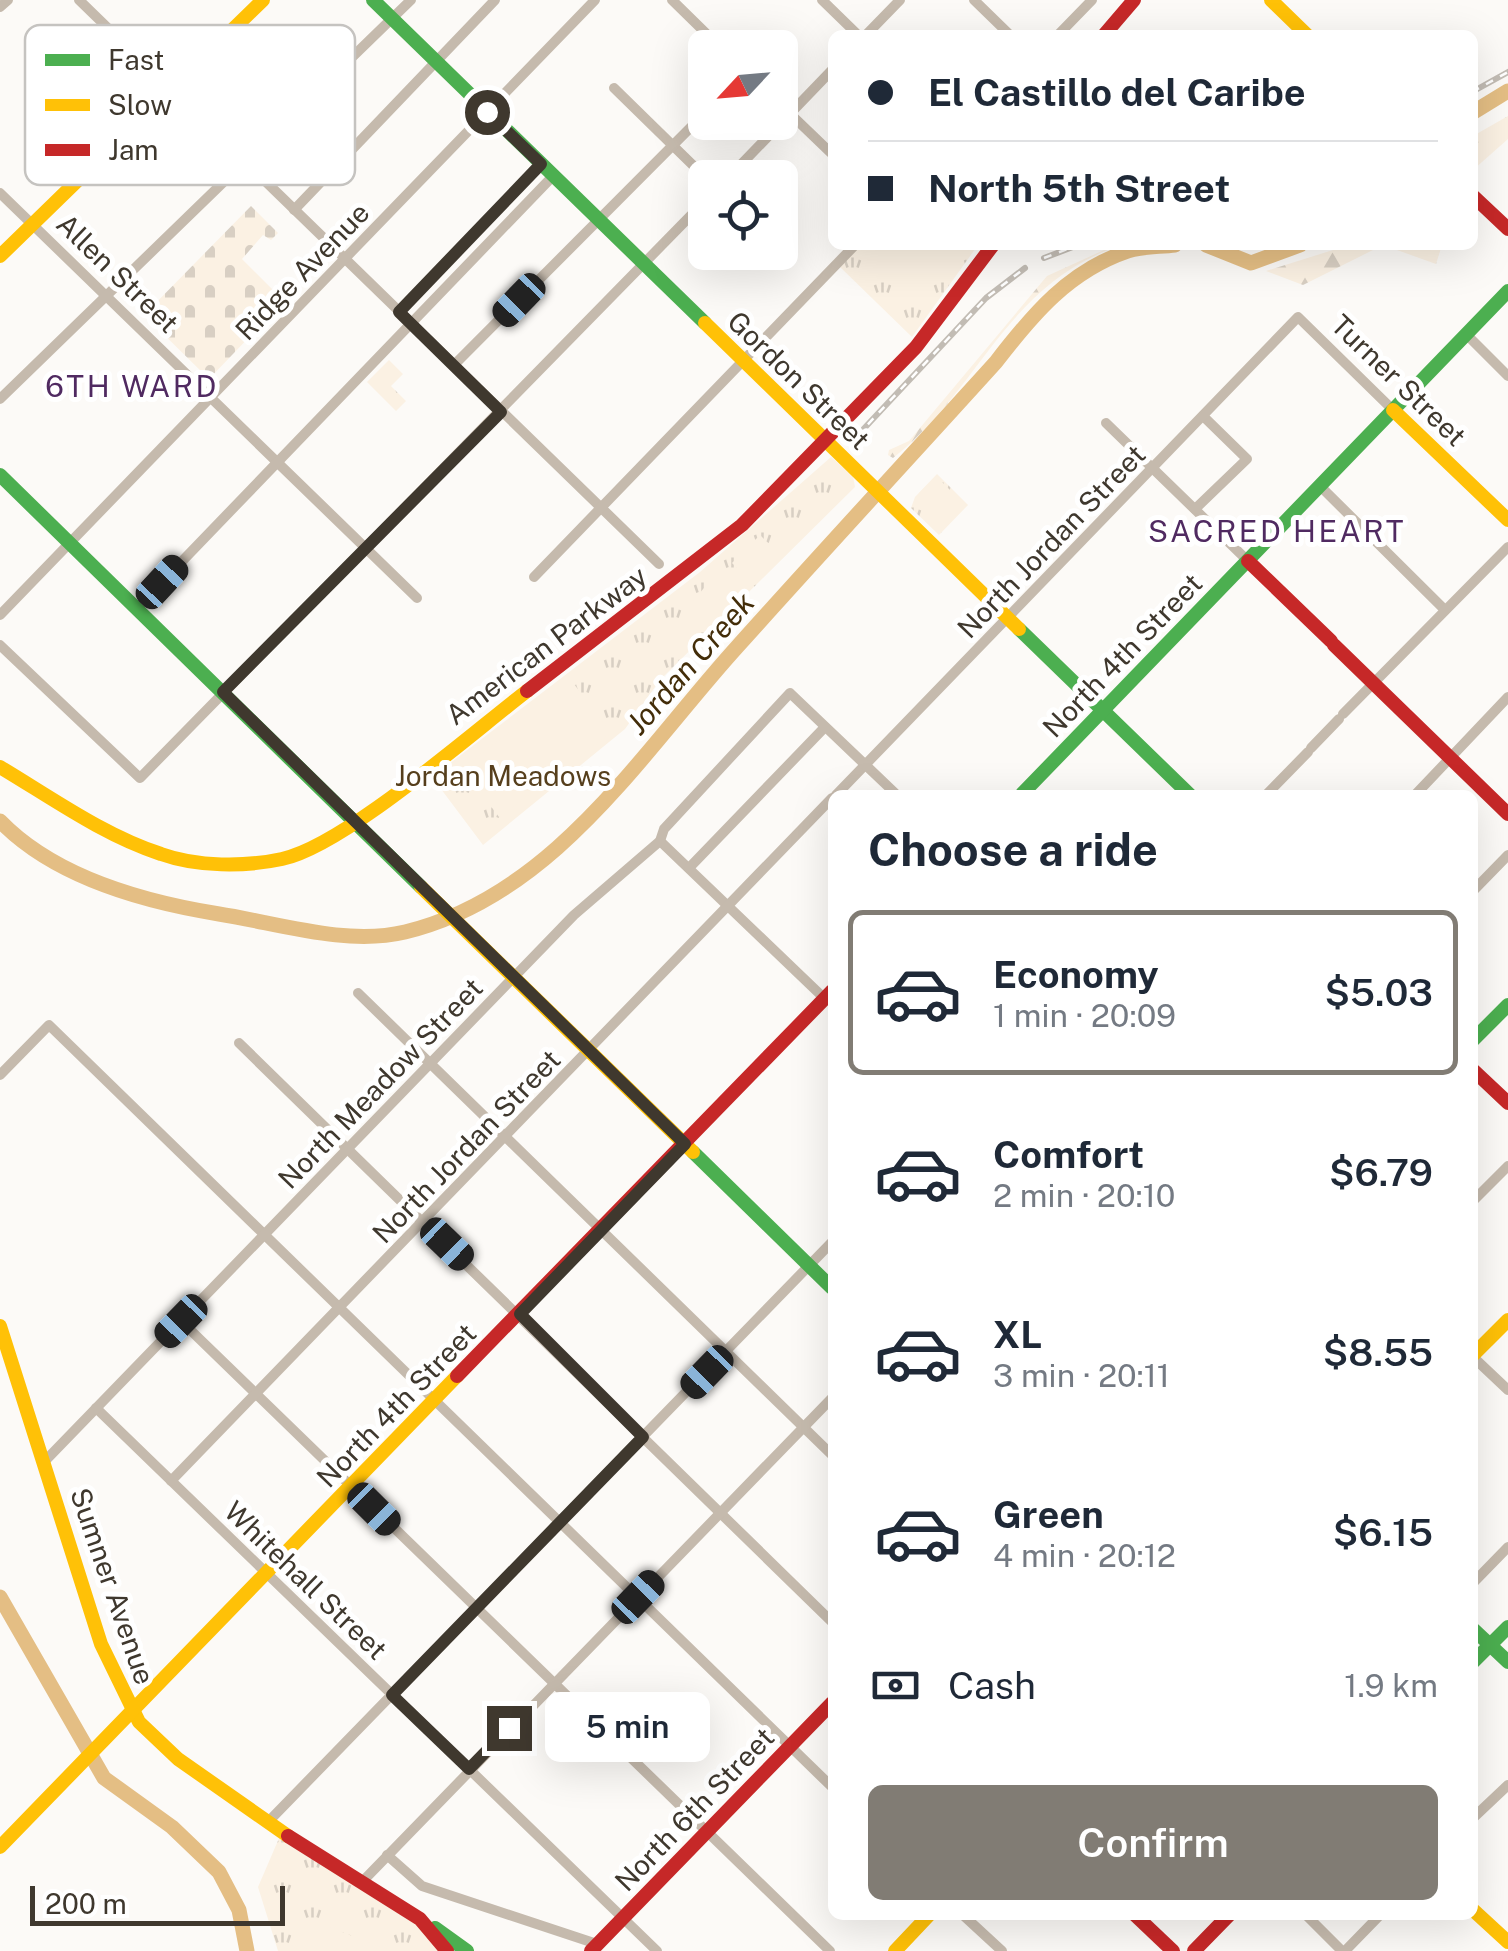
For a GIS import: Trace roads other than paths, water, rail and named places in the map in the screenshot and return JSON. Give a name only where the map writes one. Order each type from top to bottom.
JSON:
[{"type":"street","points":[[0,7],[8,0]]},
{"type":"street","points":[[80,0],[106,25]]},
{"type":"street","points":[[238,25],[263,0]]},
{"type":"street","name":"Gordon Street","points":[[373,0],[1185,790]]},
{"type":"street","points":[[355,54],[411,0]]},
{"type":"street","points":[[355,147],[495,0]]},
{"type":"street","name":"Ridge Avenue","points":[[0,616],[595,0]]},
{"type":"street","points":[[672,0],[703,30]]},
{"type":"street","points":[[822,0],[853,30]]},
{"type":"street","points":[[871,30],[900,0]]},
{"type":"street","points":[[974,0],[1005,30]]},
{"type":"street","points":[[1063,30],[1092,0]]},
{"type":"street","points":[[1108,30],[1134,0]]},
{"type":"street","points":[[1279,3],[1303,30]]},
{"type":"street","points":[[798,106],[828,74]]},
{"type":"street","points":[[614,88],[688,160]]},
{"type":"street","points":[[798,122],[828,150]]},
{"type":"street","points":[[454,366],[688,129]]},
{"type":"street","points":[[745,160],[765,140]]},
{"type":"street","points":[[399,312],[541,164]]},
{"type":"street","points":[[137,608],[553,176]]},
{"type":"street","points":[[0,256],[73,185]]},
{"type":"street","points":[[0,399],[221,185]]},
{"type":"street","points":[[268,185],[659,564]]},
{"type":"street","points":[[294,210],[318,185]]},
{"type":"street","name":"Allen Street","points":[[0,193],[417,598]]},
{"type":"street","points":[[1478,201],[1508,229]]},
{"type":"street","points":[[0,644],[140,778],[688,219]]},
{"type":"street","points":[[534,577],[850,250]]},
{"type":"street","name":"American Parkway","points":[[0,766],[116,836],[165,856],[236,865],[299,854],[367,813],[742,525],[916,347],[989,250]]},
{"type":"street","name":"North 4th Street","points":[[1026,789],[1508,291]]},
{"type":"street","name":"Turner Street","points":[[1298,317],[1508,520]]},
{"type":"street","name":"North Jordan Street","points":[[841,790],[1298,317]]},
{"type":"street","points":[[1466,334],[1508,376]]},
{"type":"street","points":[[1194,509],[1247,459],[1202,416]]},
{"type":"street","points":[[1106,423],[1508,814]]},
{"type":"street","points":[[0,475],[828,1284]]},
{"type":"street","points":[[1320,486],[1445,610]]},
{"type":"street","points":[[1271,790],[1508,546]]},
{"type":"street","name":"North Meadow Street","points":[[43,1463],[574,915],[660,841],[664,829],[790,693],[825,727]]},
{"type":"street","points":[[1420,790],[1508,697]]},
{"type":"street","points":[[689,868],[825,727],[893,790]]},
{"type":"street","name":"North Jordan Street","points":[[171,1481],[828,803]]},
{"type":"street","points":[[660,841],[828,997]]},
{"type":"street","points":[[1478,886],[1508,855]]},
{"type":"street","points":[[358,994],[828,1452]]},
{"type":"street","name":"North 4th Street","points":[[0,1847],[828,1001]]},
{"type":"street","points":[[1478,1036],[1508,1004]]},
{"type":"street","points":[[0,1075],[50,1025],[828,1783]]},
{"type":"street","points":[[239,1043],[828,1618]]},
{"type":"street","points":[[1478,1075],[1508,1103]]},
{"type":"street","points":[[1478,1196],[1508,1166]]},
{"type":"street","points":[[268,1822],[828,1246]]},
{"type":"street","points":[[1478,1350],[1508,1320]]},
{"type":"street","points":[[181,1321],[830,1951]]},
{"type":"street","name":"Sumner Avenue","points":[[0,1326],[101,1644],[128,1705],[166,1749],[268,1822],[420,1919],[447,1951]]},
{"type":"street","points":[[1478,1362],[1508,1390]]},
{"type":"street","points":[[361,1883],[828,1402]]},
{"type":"street","name":"Whitehall Street","points":[[96,1408],[657,1951]]},
{"type":"street","points":[[1478,1578],[1508,1547]]},
{"type":"street","points":[[1478,1658],[1508,1627]]},
{"type":"street","points":[[1478,1634],[1508,1662]]},
{"type":"street","name":"North 6th Street","points":[[594,1948],[828,1706]]},
{"type":"street","points":[[1478,1814],[1508,1785]]},
{"type":"street","points":[[387,1855],[422,1886],[594,1948]]},
{"type":"street","points":[[1478,1916],[1504,1943]]},
{"type":"street","points":[[420,1919],[467,1951]]},
{"type":"street","points":[[895,1951],[925,1920]]},
{"type":"street","points":[[969,1920],[1002,1951]]},
{"type":"street","points":[[1140,1920],[1172,1951]]},
{"type":"street","points":[[1194,1951],[1224,1920]]},
{"type":"street","points":[[1311,1920],[1344,1951],[1375,1920]]},
{"type":"waterway","name":"Jordan Creek","points":[[1478,109],[1508,91]]},
{"type":"waterway","name":"Jordan Creek","points":[[0,821],[22,841],[73,872],[131,894],[190,909],[312,932],[359,936],[405,932],[458,914],[506,887],[591,816],[1024,327],[1070,282],[1131,250]]},
{"type":"waterway","name":"Jordan Creek","points":[[1218,250],[1251,263],[1286,250]]},
{"type":"waterway","name":"Jordan Creek","points":[[0,1597],[104,1778],[172,1827],[219,1872],[239,1910],[247,1951]]},
{"type":"railway","points":[[1478,89],[1508,72]]},
{"type":"railway","points":[[1044,258],[1065,250]]},
{"type":"railway","points":[[857,436],[986,298],[1025,268]]},
{"type":"district","name":"6TH WARD","points":[[132,386]]},
{"type":"district","name":"SACRED HEART","points":[[1277,531]]},
{"type":"park label","name":"Jordan Meadows","points":[[503,775]]}]
